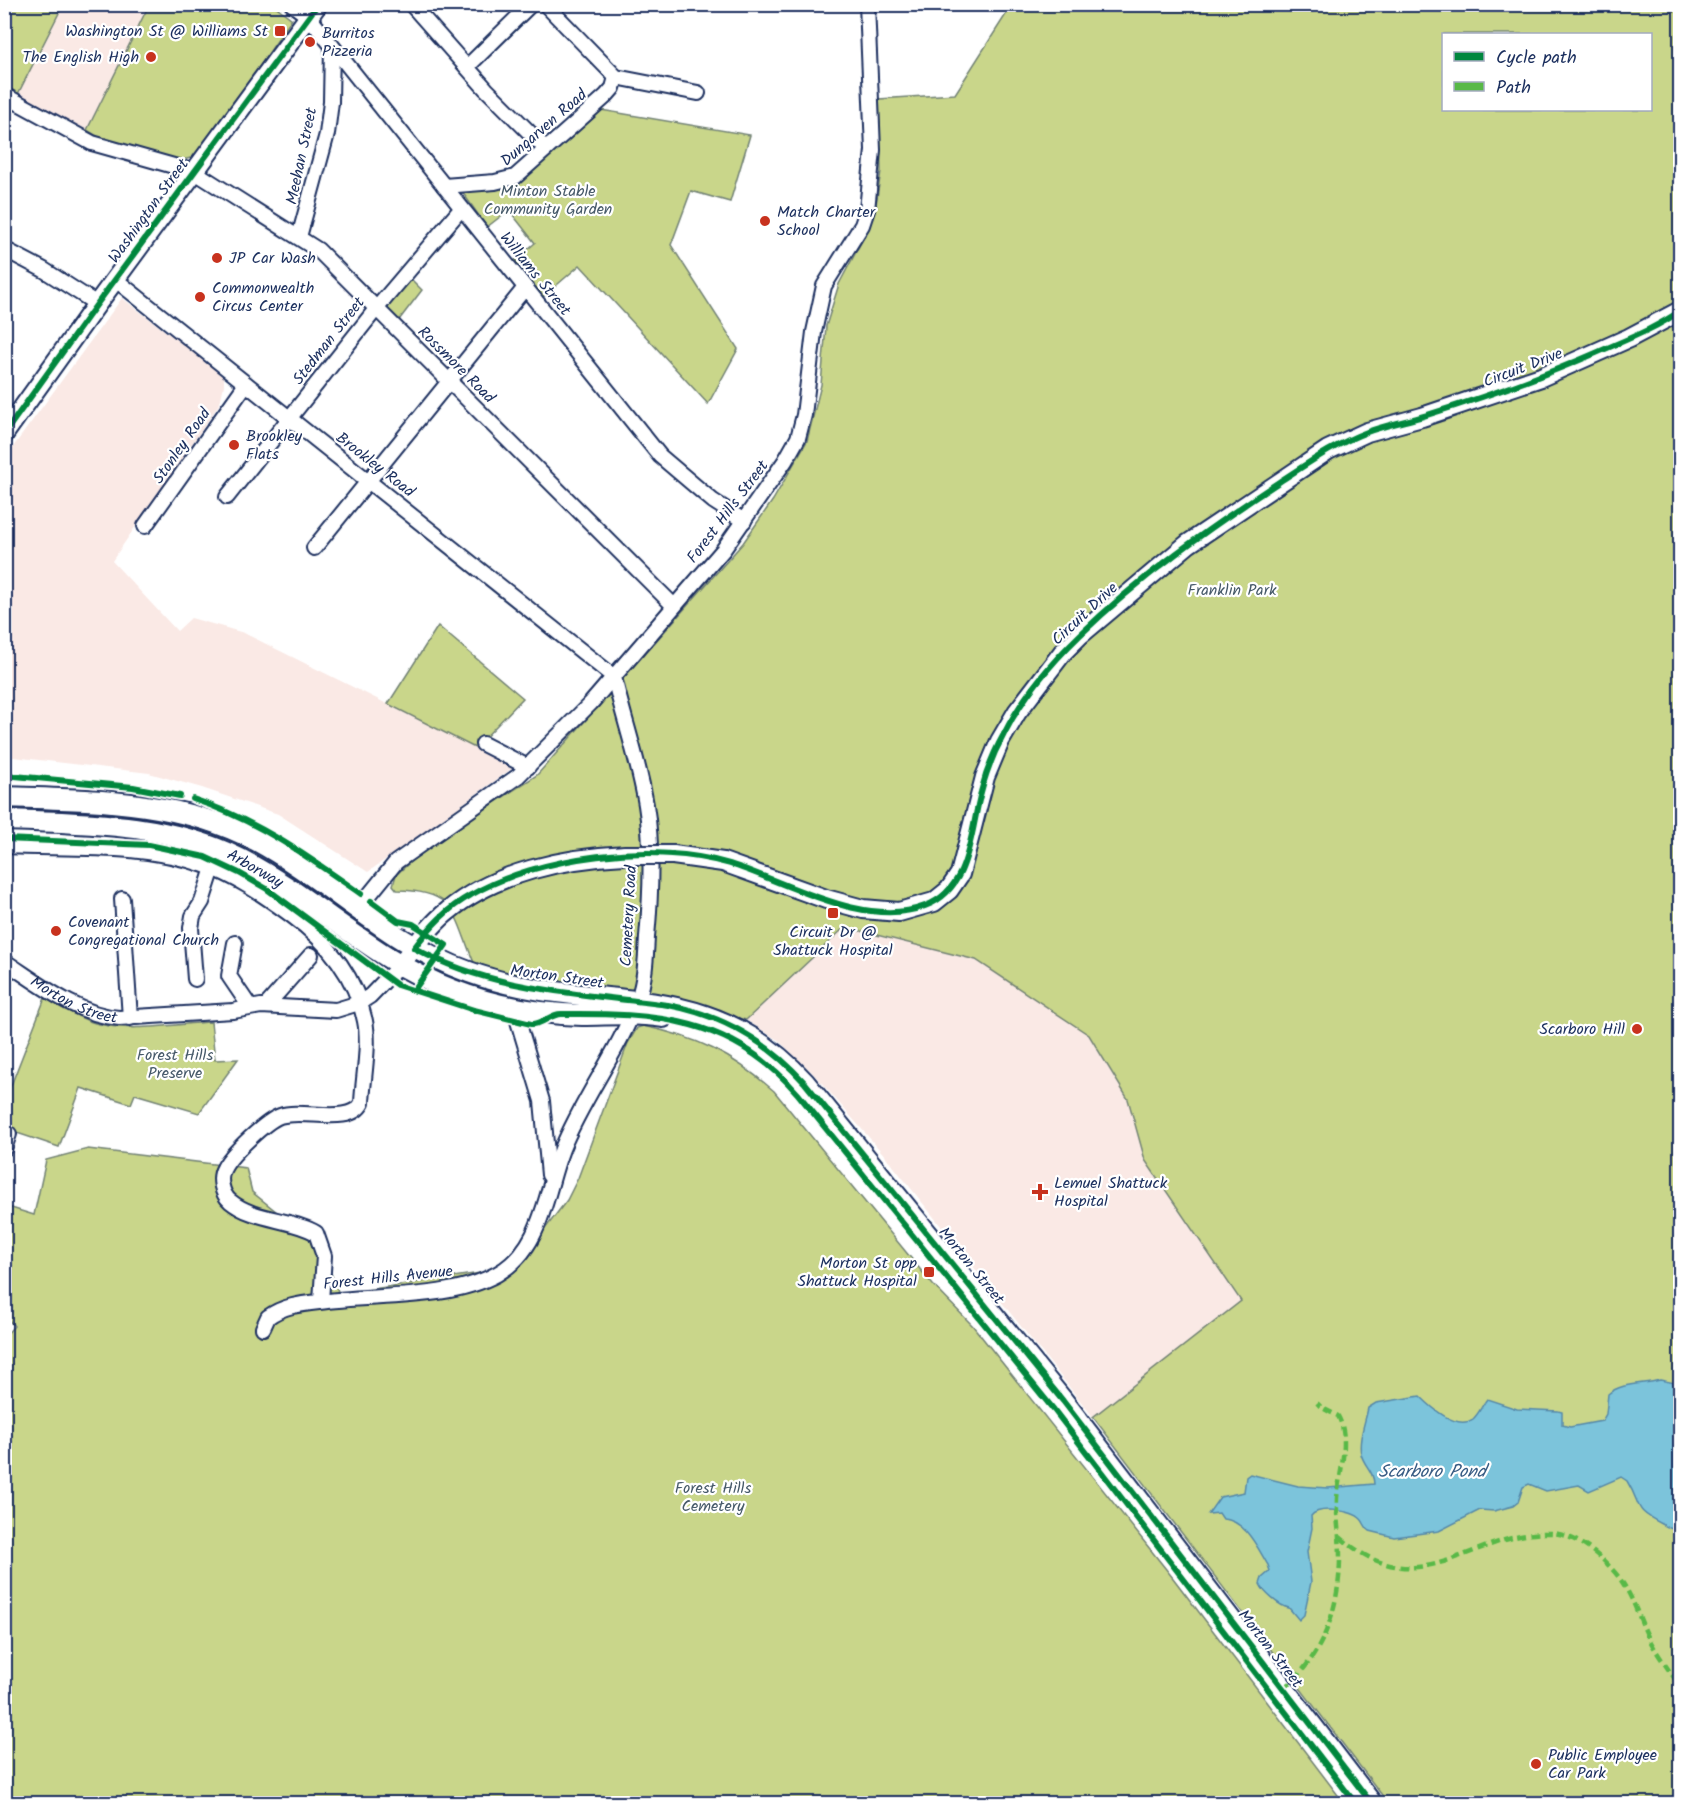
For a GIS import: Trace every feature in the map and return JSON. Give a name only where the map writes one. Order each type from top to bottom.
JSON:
[{"type":"highway","name":"Arborway","points":[[6,802],[141,804],[211,821],[270,849],[414,948]]},
{"type":"highway","name":"Arborway","points":[[4,820],[127,826],[199,842],[239,859],[269,876],[399,966]]},
{"type":"highway","name":"Morton Street","points":[[414,948],[458,969],[505,984],[634,1008],[711,1030],[759,1056],[786,1079],[1054,1410],[1356,1803]]},
{"type":"highway","name":"Morton Street","points":[[399,966],[459,993],[514,1008],[562,1014],[634,1008],[693,1011],[729,1025],[765,1046],[800,1077],[1063,1401],[1372,1803]]},
{"type":"main road","name":"Washington Street","points":[[4,434],[97,304],[314,11]]},
{"type":"main road","name":"Circuit Drive","points":[[399,966],[447,912],[484,888],[543,867],[625,855],[673,855],[723,862],[826,899],[863,909],[899,912],[934,902],[945,895],[960,874],[986,777],[1004,734],[1017,712],[1055,662],[1081,633],[1188,544],[1328,450],[1367,432],[1422,417],[1541,377],[1629,338],[1680,311]]},
{"type":"street","name":"Williams Street","points":[[292,4],[314,11],[332,45],[524,289],[660,456],[713,501],[744,521]]},
{"type":"street","points":[[411,4],[486,89],[546,149]]},
{"type":"street","points":[[467,67],[531,4]]},
{"type":"street","points":[[545,4],[616,77],[698,93]]},
{"type":"street","name":"Forest Hills Street","points":[[357,910],[396,862],[453,820],[489,799],[528,767],[614,677],[714,561],[744,521],[798,438],[804,416],[814,332],[825,286],[862,225],[867,210],[873,150],[867,4]]},
{"type":"street","name":"Meehan Street","points":[[299,237],[327,134],[331,102],[332,45]]},
{"type":"street","name":"Dungarven Road","points":[[444,186],[508,181],[527,168],[606,96],[613,88],[616,77]]},
{"type":"street","name":"Rossmore Road","points":[[4,95],[60,127],[108,149],[183,166],[318,250],[674,606]]},
{"type":"street","name":"Stedman Street","points":[[227,497],[376,309],[461,209]]},
{"type":"street","points":[[4,249],[44,270],[97,304]]},
{"type":"street","name":"Brookley Road","points":[[116,279],[614,677]]},
{"type":"street","points":[[314,549],[524,289]]},
{"type":"street","name":"Stonley Road","points":[[145,526],[246,384]]},
{"type":"street","name":"Cemetery Road","points":[[614,677],[648,821],[649,916],[642,981],[634,1008]]},
{"type":"street","points":[[483,744],[528,767]]},
{"type":"street","name":"Arborway","points":[[4,846],[154,853],[213,868],[251,887],[316,934],[343,965],[359,1003],[366,1030],[362,1103],[359,1109],[344,1116],[303,1112],[272,1119],[227,1161],[221,1173],[222,1187],[228,1200],[242,1209],[305,1227],[316,1233],[324,1256],[321,1301]]},
{"type":"street","points":[[195,979],[192,922],[213,868]]},
{"type":"street","points":[[122,899],[130,1018]]},
{"type":"street","points":[[235,943],[228,976],[250,1007]]},
{"type":"street","points":[[267,1006],[310,955]]},
{"type":"street","name":"Morton Street","points":[[4,961],[89,1012],[130,1018],[267,1006],[336,1010],[359,1003],[376,992],[399,966]]},
{"type":"street","name":"Forest Hills Avenue","points":[[514,1008],[542,1101],[548,1145],[548,1192]]},
{"type":"street","name":"Forest Hills Avenue","points":[[263,1328],[268,1317],[292,1305],[429,1293],[476,1284],[498,1274],[516,1259],[538,1229],[548,1192],[575,1119],[634,1008]]},
{"type":"street","points":[[4,1149],[9,1134]]},
{"type":"shaded area","name":"The English High","points":[[63,5],[272,5],[292,20],[198,156],[183,160],[115,147],[18,94]]},
{"type":"shaded area","points":[[122,298],[224,376],[224,385],[220,403],[112,561],[177,631],[191,618],[244,633],[514,767],[368,872],[278,814],[202,788],[149,773],[5,756],[5,458]]},
{"type":"shaded area","name":"Lemuel Shattuck Hospital","points":[[844,927],[976,960],[1089,1035],[1128,1099],[1145,1160],[1241,1301],[1093,1417],[886,1157],[812,1072],[778,1040],[746,1020]]},
{"type":"green space","points":[[4,5],[63,5],[18,94],[5,87]]},
{"type":"green space","name":"The English High","points":[[149,5],[274,5],[292,19],[198,156],[183,160],[115,147],[87,130]]},
{"type":"green space","name":"Franklin Park","points":[[1012,5],[1680,5],[1680,1803],[1388,1803],[1093,1417],[1241,1301],[1145,1160],[1128,1099],[1089,1035],[976,960],[845,927],[746,1020],[655,997],[541,985],[475,965],[458,921],[444,902],[418,892],[397,890],[393,885],[396,875],[428,846],[537,775],[743,543],[773,500],[807,441],[821,385],[826,326],[839,284],[875,211],[881,171],[879,99],[955,94]]},
{"type":"green space","name":"Minton Stable Community Garden","points":[[601,110],[750,135],[730,202],[691,191],[671,245],[738,349],[708,404],[580,265],[543,297],[515,260],[535,243],[509,210],[487,227],[460,189],[529,170]]},
{"type":"green space","points":[[411,279],[422,290],[399,320],[387,308]]},
{"type":"green space","points":[[438,626],[523,698],[475,748],[388,704]]},
{"type":"green space","name":"Forest Hills Preserve","points":[[45,998],[82,1018],[109,1026],[138,1028],[211,1022],[215,1060],[238,1059],[199,1113],[135,1094],[131,1104],[81,1088],[59,1147],[5,1129],[4,1092],[8,1093]]},
{"type":"green space","name":"Forest Hills Cemetery","points":[[643,1026],[662,1030],[713,1049],[759,1078],[774,1091],[933,1285],[973,1326],[1173,1578],[1344,1803],[5,1804],[4,1337],[14,1326],[5,1316],[5,1206],[34,1215],[46,1160],[88,1149],[246,1168],[252,1192],[321,1247],[339,1294],[487,1272],[523,1258],[567,1200],[578,1178],[628,1043],[637,1028]]},
{"type":"water","name":"Scarboro Pond","points":[[1660,1380],[1680,1384],[1680,1529],[1669,1528],[1646,1514],[1639,1506],[1627,1481],[1621,1477],[1589,1491],[1579,1485],[1546,1491],[1529,1484],[1523,1487],[1518,1502],[1513,1506],[1494,1511],[1480,1510],[1439,1531],[1394,1537],[1370,1531],[1361,1519],[1351,1513],[1336,1510],[1321,1511],[1311,1516],[1312,1528],[1307,1552],[1311,1582],[1304,1615],[1299,1620],[1289,1608],[1276,1602],[1262,1588],[1260,1584],[1262,1578],[1270,1571],[1255,1543],[1244,1529],[1238,1524],[1223,1519],[1219,1513],[1208,1514],[1220,1497],[1244,1492],[1246,1477],[1250,1474],[1298,1486],[1328,1488],[1374,1484],[1361,1454],[1360,1443],[1368,1408],[1376,1403],[1420,1396],[1451,1420],[1466,1422],[1475,1417],[1487,1399],[1517,1409],[1562,1412],[1562,1425],[1570,1427],[1602,1421],[1606,1414],[1608,1394],[1614,1390]]},
{"type":"marked path","points":[[1283,1688],[1297,1676],[1319,1647],[1333,1612],[1337,1594],[1340,1550],[1337,1498],[1344,1435],[1338,1416],[1317,1403]]},
{"type":"marked path","points":[[1340,1537],[1369,1557],[1396,1566],[1421,1567],[1521,1536],[1550,1533],[1567,1536],[1592,1551],[1618,1576],[1631,1597],[1660,1658],[1680,1686]]},
{"type":"cycle path","points":[[4,434],[318,4]]},
{"type":"cycle path","points":[[1372,1804],[1063,1401],[791,1068],[743,1032],[707,1016],[668,1005],[570,993],[506,982],[444,963],[414,948],[440,918],[454,906],[498,882],[529,870],[563,862],[633,853],[700,857],[730,864],[852,908],[877,912],[902,912],[925,906],[940,898],[952,887],[960,873],[971,841],[988,770],[1000,741],[1019,707],[1069,646],[1151,573],[1253,499],[1344,442],[1555,370],[1640,334],[1680,311]]},
{"type":"cycle path","points":[[4,775],[133,787],[180,796]]},
{"type":"cycle path","points":[[193,799],[260,828],[361,894]]},
{"type":"cycle path","points":[[4,839],[149,845],[205,857],[267,889],[397,985],[474,1010],[531,1024],[561,1014],[595,1014],[628,1015],[690,1025],[719,1035],[746,1049],[773,1068],[798,1094],[1054,1410],[1356,1804]]},
{"type":"cycle path","points":[[371,901],[398,921],[413,924],[446,945],[414,990]]},
{"type":"place","name":"Washington St @ Williams St","points":[[280,31]]},
{"type":"place","name":"Burritos Pizzeria","points":[[310,42]]},
{"type":"place","name":"The English High","points":[[151,57]]},
{"type":"place","name":"Match Charter School","points":[[765,221]]},
{"type":"place","name":"JP Car Wash","points":[[217,258]]},
{"type":"place","name":"Commonwealth Circus Center","points":[[200,297]]},
{"type":"place","name":"Brookley Flats","points":[[234,445]]},
{"type":"place","name":"Circuit Dr @ Shattuck Hospital","points":[[833,913]]},
{"type":"place","name":"Covenant Congregational Church","points":[[56,931]]},
{"type":"place","name":"Scarboro Hill","points":[[1637,1029]]},
{"type":"place","name":"Lemuel Shattuck Hospital","points":[[1040,1192]]},
{"type":"place","name":"Morton St opp Shattuck Hospital","points":[[929,1272]]},
{"type":"place","name":"Public Employee Car Park","points":[[1536,1764]]}]
